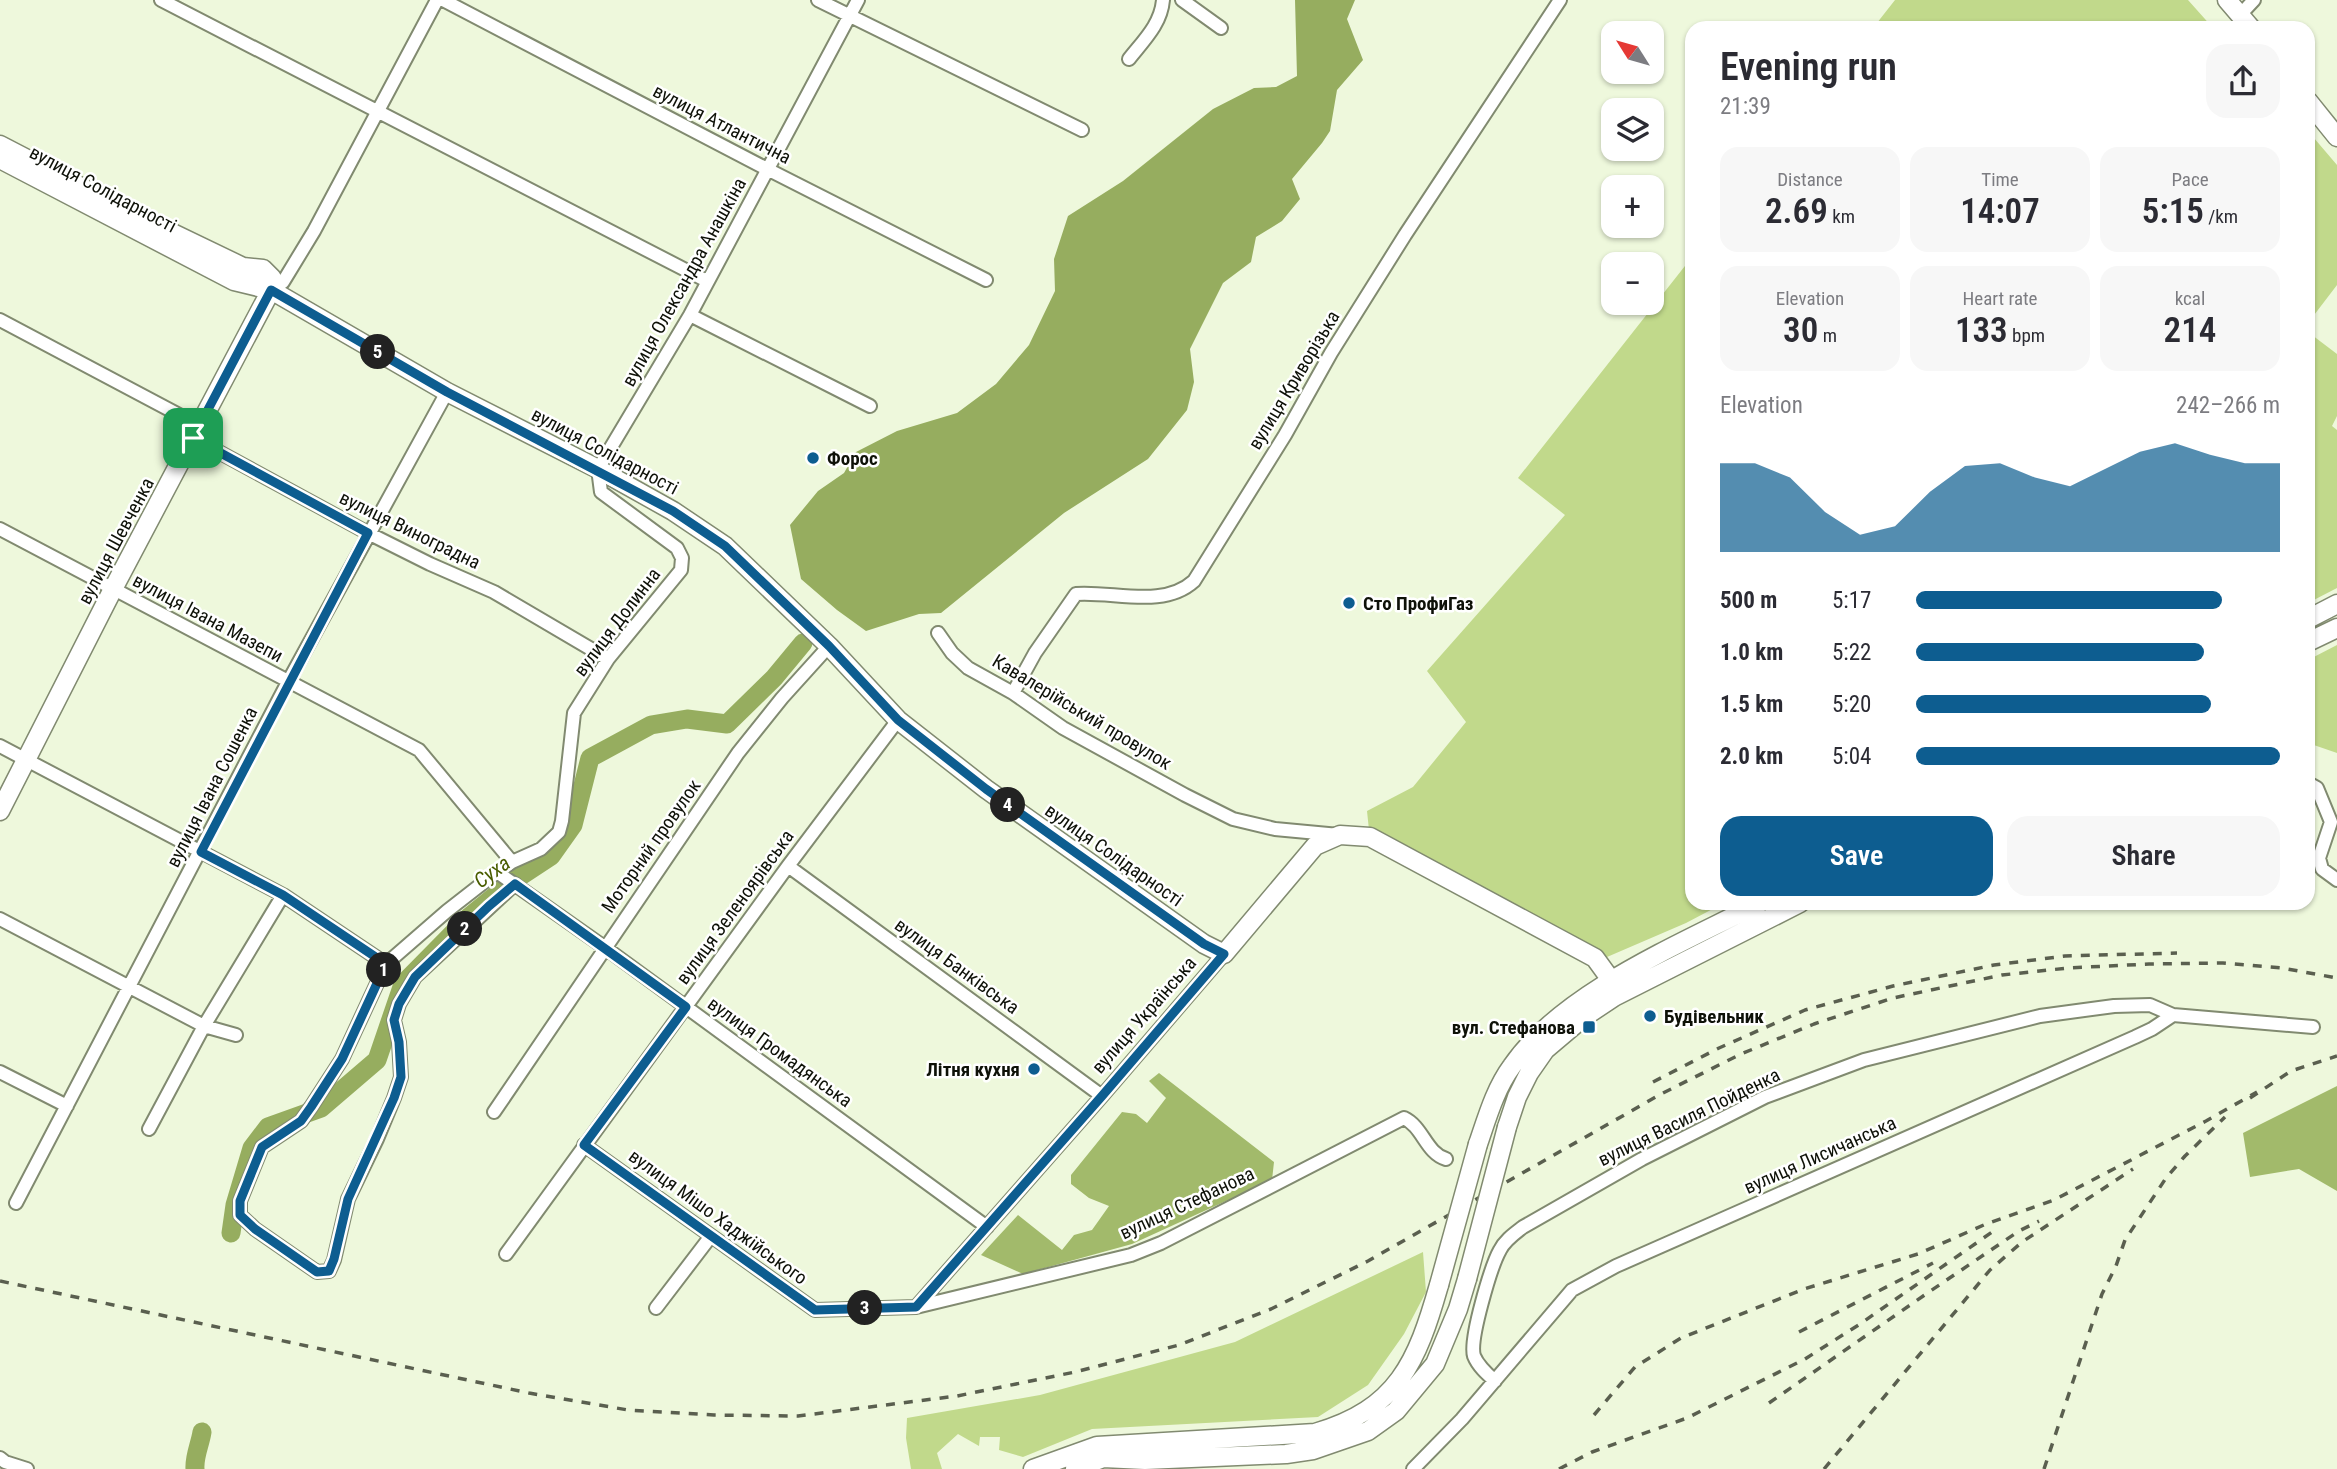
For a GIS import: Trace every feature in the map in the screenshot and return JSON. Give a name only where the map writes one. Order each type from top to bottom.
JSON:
[{"type":"main road","points":[[2227,0],[2245,21]]},
{"type":"main road","points":[[2315,110],[2337,137]]},
{"type":"main road","name":"вулиця Солідарності","points":[[0,145],[202,248],[243,267],[263,269],[272,278],[271,290]]},
{"type":"main road","name":"вулиця Солідарності","points":[[0,159],[234,281],[271,290],[447,392],[673,511],[725,546],[829,646],[898,720],[1008,805],[1204,944],[1224,954]]},
{"type":"main road","name":"вулиця Шевченка","points":[[0,811],[113,589],[271,290]]},
{"type":"main road","points":[[2315,615],[2337,604]]},
{"type":"main road","points":[[2315,639],[2337,628]]},
{"type":"main road","points":[[1340,835],[1370,837],[1595,958],[1613,989]]},
{"type":"main road","name":"вулиця Українська","points":[[1224,954],[1315,846],[1340,835]]},
{"type":"main road","points":[[1033,1469],[1097,1446],[1315,1433],[1344,1425],[1388,1395],[1404,1374],[1428,1323],[1478,1144],[1493,1101],[1510,1069],[1527,1046],[1556,1020],[1748,910]]},
{"type":"main road","points":[[1075,1469],[1103,1458],[1150,1464],[1313,1450],[1368,1431],[1396,1411],[1435,1364],[1458,1309],[1517,1097],[1545,1050],[1613,989],[1785,910]]},
{"type":"street","points":[[161,0],[707,281]]},
{"type":"street","name":"вулиця Шевченка","points":[[271,290],[283,282],[314,231],[372,110],[437,0]]},
{"type":"street","name":"вулиця Атлантична","points":[[443,0],[986,280]]},
{"type":"street","points":[[818,0],[1082,130]]},
{"type":"street","name":"вулиця Олександра Анашкіна","points":[[598,470],[690,315],[858,0]]},
{"type":"street","points":[[1129,59],[1158,23],[1163,0]]},
{"type":"street","points":[[1182,0],[1221,28]]},
{"type":"street","name":"вулиця Криворізька","points":[[1013,693],[1035,653],[1076,594],[1152,597],[1184,590],[1194,581],[1285,435],[1331,352],[1560,0]]},
{"type":"street","points":[[2246,21],[2254,0]]},
{"type":"street","points":[[690,315],[870,406]]},
{"type":"street","name":"вулиця Виноградна","points":[[0,320],[368,533],[494,592],[608,659]]},
{"type":"street","name":"вулиця Івана Сошенка","points":[[16,1203],[288,682],[447,392]]},
{"type":"street","name":"вулиця Долинна","points":[[515,884],[415,977],[399,1004],[394,1020],[399,1042],[401,1077],[398,1088],[348,1199],[329,1271],[317,1272],[255,1229],[240,1215],[240,1201],[262,1147],[301,1121],[311,1107],[342,1059],[386,964],[447,911],[512,862],[541,849],[559,831],[574,713],[608,659],[681,570],[682,558],[677,548],[601,492],[598,470]]},
{"type":"street","name":"вулиця Івана Мазепи","points":[[0,528],[419,750],[512,862]]},
{"type":"street","name":"Кавалерійський провулок","points":[[938,633],[952,653],[968,668],[1013,693],[1063,728],[1185,795],[1233,818],[1275,829],[1340,835]]},
{"type":"street","name":"Моторний провулок","points":[[494,1112],[738,753],[782,698],[829,646]]},
{"type":"street","name":"вулиця Зеленоярівська","points":[[506,1254],[788,866],[898,720]]},
{"type":"street","points":[[0,746],[283,895],[386,964]]},
{"type":"street","points":[[2315,787],[2331,822],[2319,858],[2322,869],[2337,880]]},
{"type":"street","name":"вулиця Банківська","points":[[788,866],[1102,1096]]},
{"type":"street","name":"вулиця Громадянська","points":[[498,874],[604,947],[987,1227]]},
{"type":"street","points":[[149,1129],[204,1026],[283,895]]},
{"type":"street","points":[[0,919],[204,1026],[236,1035]]},
{"type":"street","name":"вулиця Українська","points":[[916,1307],[1224,954]]},
{"type":"street","name":"вулиця Василя Пойденка","points":[[1495,1381],[1482,1369],[1474,1355],[1473,1339],[1500,1250],[1507,1240],[1523,1227],[1642,1159],[1765,1097],[1864,1060],[2039,1016],[2150,1004],[2173,1015]]},
{"type":"street","points":[[2173,1015],[2313,1027]]},
{"type":"street","name":"вулиця Лисичанська","points":[[1413,1469],[1495,1381],[1572,1290],[1616,1266],[2143,1033],[2173,1015]]},
{"type":"street","points":[[0,1072],[66,1106]]},
{"type":"street","name":"вулиця Стефанова","points":[[916,1307],[1131,1255],[1161,1243],[1404,1118],[1412,1122],[1436,1156],[1446,1159]]},
{"type":"street","name":"вулиця Мішо Хаджійського","points":[[584,1145],[815,1310],[916,1307]]},
{"type":"street","points":[[656,1308],[711,1236]]},
{"type":"street","points":[[0,1458],[27,1469]]},
{"type":"shaded area","points":[[1295,0],[1355,0],[1347,19],[1363,60],[1337,90],[1330,131],[1292,179],[1300,199],[1282,221],[1256,237],[1251,262],[1223,283],[1190,349],[1194,382],[1187,410],[1148,459],[1064,513],[941,613],[919,614],[866,631],[801,579],[790,525],[818,491],[844,473],[856,452],[897,431],[957,413],[996,384],[1029,345],[1055,291],[1054,259],[1068,216],[1123,181],[1213,109],[1254,88],[1276,87],[1297,76]]},
{"type":"shaded area","points":[[1895,0],[2188,0],[2207,21],[1878,21]]},
{"type":"shaded area","points":[[2315,139],[2337,165],[2337,285],[2315,314]]},
{"type":"shaded area","points":[[1685,266],[1685,910],[1711,910],[1607,957],[1369,830],[1367,811],[1413,787],[1466,722],[1427,671],[1565,515],[1518,478],[1646,315],[1664,315],[1664,293]]},
{"type":"shaded area","points":[[2315,337],[2337,354],[2337,416],[2332,426],[2337,430],[2337,588],[2315,599]]},
{"type":"shaded area","points":[[2337,645],[2337,753],[2315,745],[2315,656]]},
{"type":"shaded area","points":[[1159,1073],[1274,1162],[1272,1180],[1132,1244],[1023,1274],[981,1255],[1018,1215],[1062,1250],[1074,1235],[1092,1230],[1109,1206],[1089,1198],[1071,1184],[1071,1175],[1122,1112],[1136,1114],[1147,1123],[1166,1098],[1149,1081]]},
{"type":"shaded area","points":[[2337,1086],[2337,1191],[2299,1169],[2250,1177],[2243,1133]]},
{"type":"shaded area","points":[[1423,1252],[1426,1292],[1404,1334],[1368,1385],[1318,1417],[1092,1429],[1023,1457],[999,1450],[1000,1437],[980,1437],[979,1446],[958,1434],[937,1453],[942,1469],[911,1469],[906,1438],[907,1418],[1040,1395],[1235,1342]]},
{"type":"waterway","name":"Суха","points":[[231,1233],[235,1205],[252,1148],[268,1127],[321,1108],[377,1060],[403,984],[470,916],[513,881],[551,856],[573,825],[590,758],[651,725],[687,719],[727,724],[774,678],[803,643]]},
{"type":"waterway","name":"Суха","points":[[195,1469],[202,1432]]},
{"type":"railway","points":[[1653,1082],[1719,1048],[1805,1010],[1893,986],[1994,965],[2065,956],[2177,953]]},
{"type":"railway","points":[[0,1281],[529,1393],[628,1410],[798,1416],[957,1396],[1075,1372],[1179,1345],[1271,1309],[1368,1261],[1661,1094],[1741,1054],[1814,1024],[1893,998],[2002,975],[2149,964],[2223,963],[2282,968],[2337,978]]},
{"type":"railway","points":[[2250,1098],[2291,1071],[2337,1056]]},
{"type":"railway","points":[[1594,1415],[1635,1367],[1681,1338],[1804,1289],[1918,1254],[1986,1224],[2054,1200],[2257,1092]]},
{"type":"railway","points":[[2044,1469],[2102,1294],[2125,1240],[2166,1178],[2225,1117]]},
{"type":"railway","points":[[1824,1469],[1990,1270],[2022,1242],[2133,1169]]},
{"type":"railway","points":[[1769,1403],[2019,1231],[2039,1221]]},
{"type":"railway","points":[[1559,1469],[1592,1452],[1687,1418],[1805,1359],[1995,1230]]},
{"type":"railway","points":[[1799,1332],[1933,1263]]},
{"type":"place","name":"Форос","points":[[813,458]]},
{"type":"place","name":"Сто ПрофиГаз","points":[[1349,603]]},
{"type":"place","name":"Будівельник","points":[[1650,1016]]},
{"type":"place","name":"вул. Стефанова","points":[[1589,1027]]},
{"type":"place","name":"Літня кухня","points":[[1034,1069]]},
{"type":"route","points":[[271,290],[447,392],[673,511],[725,546],[829,646],[898,720],[986,789],[1204,944],[1224,954],[916,1307],[815,1310],[584,1145],[686,1007],[515,884],[415,977],[399,1004],[394,1020],[399,1042],[401,1077],[377,1139],[348,1199],[329,1271],[317,1272],[255,1229],[240,1215],[240,1201],[262,1147],[301,1121],[342,1059],[386,964],[283,895],[201,852],[368,533],[193,438],[271,290]]}]
